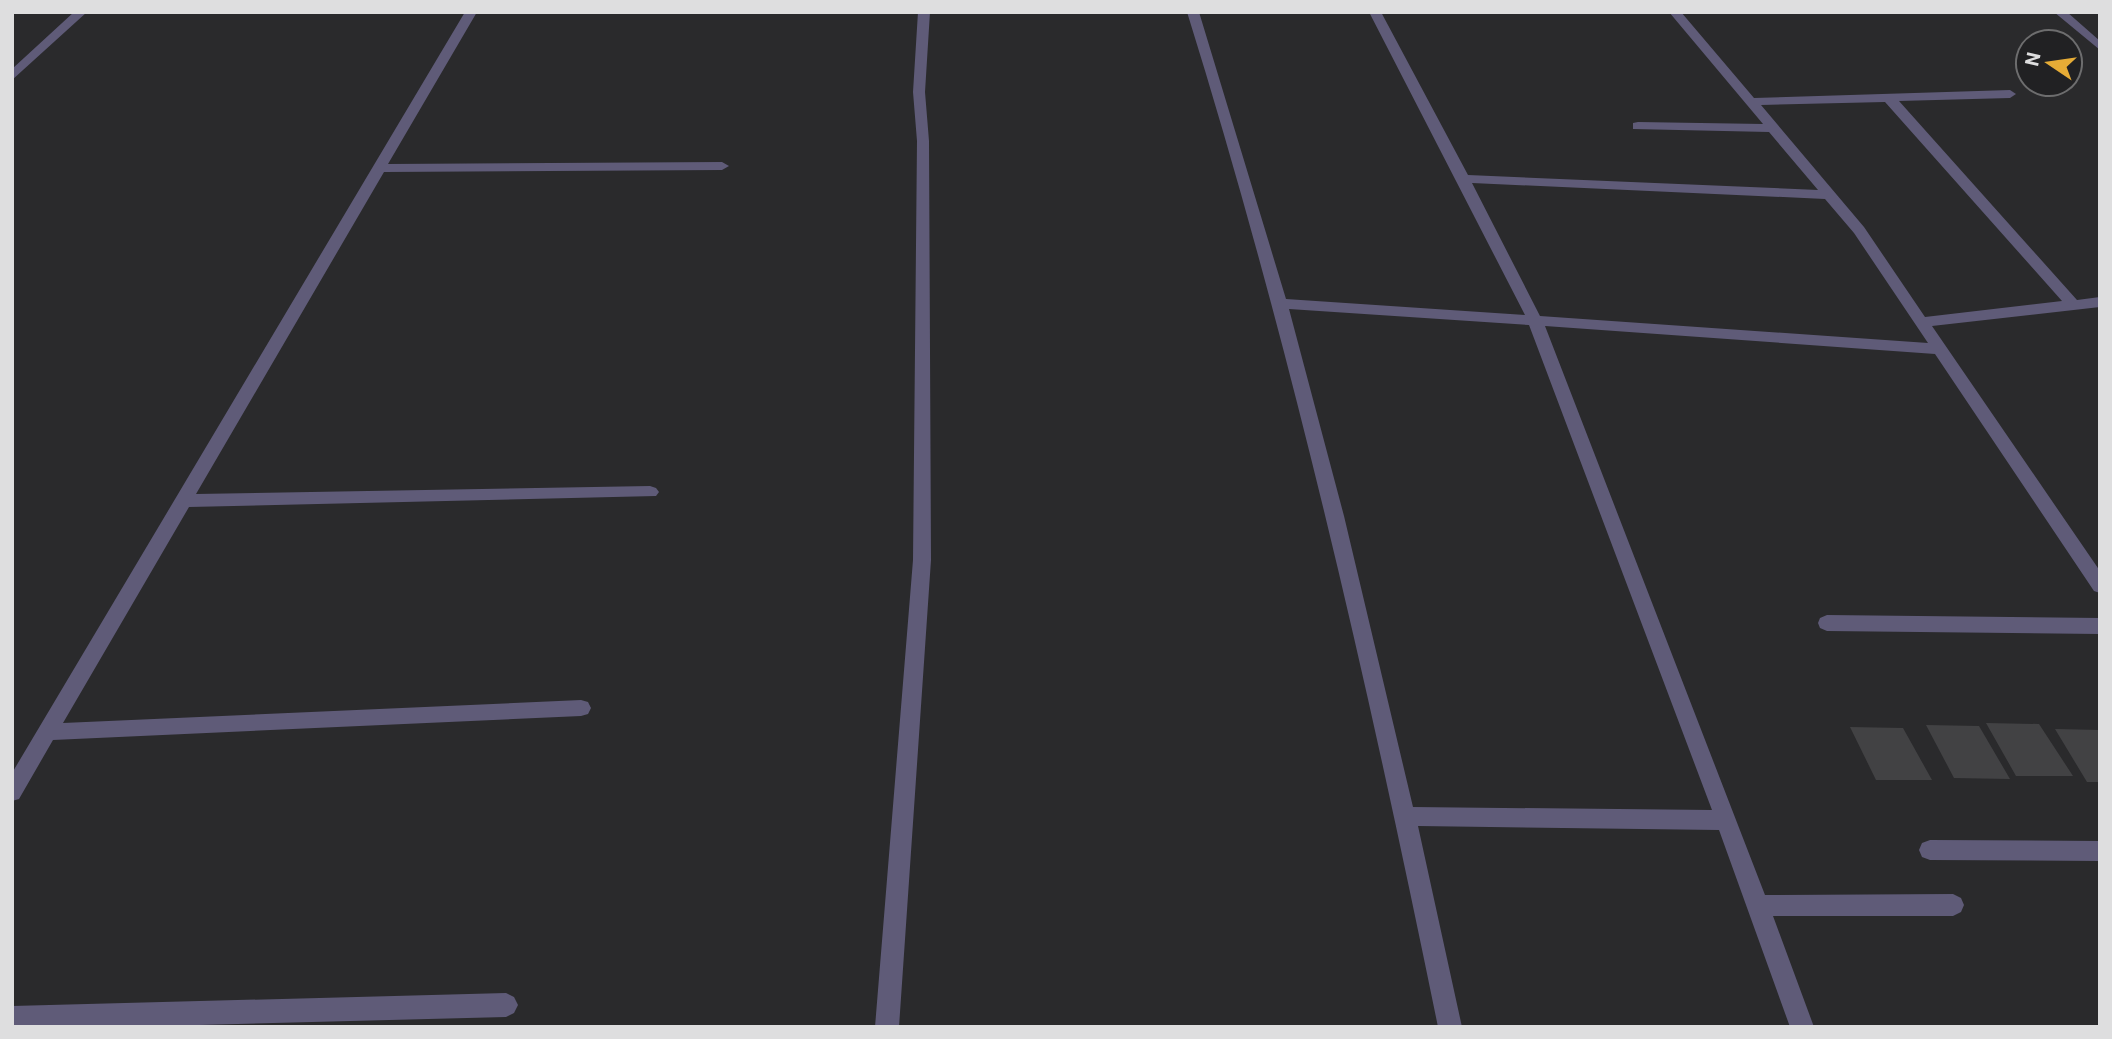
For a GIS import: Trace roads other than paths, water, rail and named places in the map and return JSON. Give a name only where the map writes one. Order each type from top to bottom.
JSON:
[{"type":"street","points":[[12,76],[80,12]]},
{"type":"street","points":[[12,792],[471,12]]},
{"type":"street","points":[[887,1027],[922,560],[923,141],[919,92],[924,12]]},
{"type":"street","points":[[1193,12],[1231,126],[1315,433],[1405,816],[1450,1027]]},
{"type":"street","points":[[1375,12],[1535,321],[1726,820],[1802,1027]]},
{"type":"street","points":[[1675,12],[1859,230],[2100,586]]},
{"type":"street","points":[[2060,12],[2100,47]]},
{"type":"street","points":[[1750,102],[2010,94]]},
{"type":"street","points":[[1889,98],[2073,305]]},
{"type":"street","points":[[1638,126],[1772,128]]},
{"type":"street","points":[[377,168],[722,166]]},
{"type":"street","points":[[1462,179],[1829,195]]},
{"type":"street","points":[[1921,322],[2100,302]]},
{"type":"street","points":[[1279,303],[1939,349]]},
{"type":"street","points":[[184,501],[650,492]]},
{"type":"street","points":[[1827,623],[2100,626]]},
{"type":"street","points":[[48,732],[581,708]]},
{"type":"street","points":[[1405,816],[1726,820]]},
{"type":"street","points":[[1930,850],[2100,851]]},
{"type":"street","points":[[1757,906],[1953,905]]},
{"type":"street","points":[[12,1018],[506,1005]]}]
